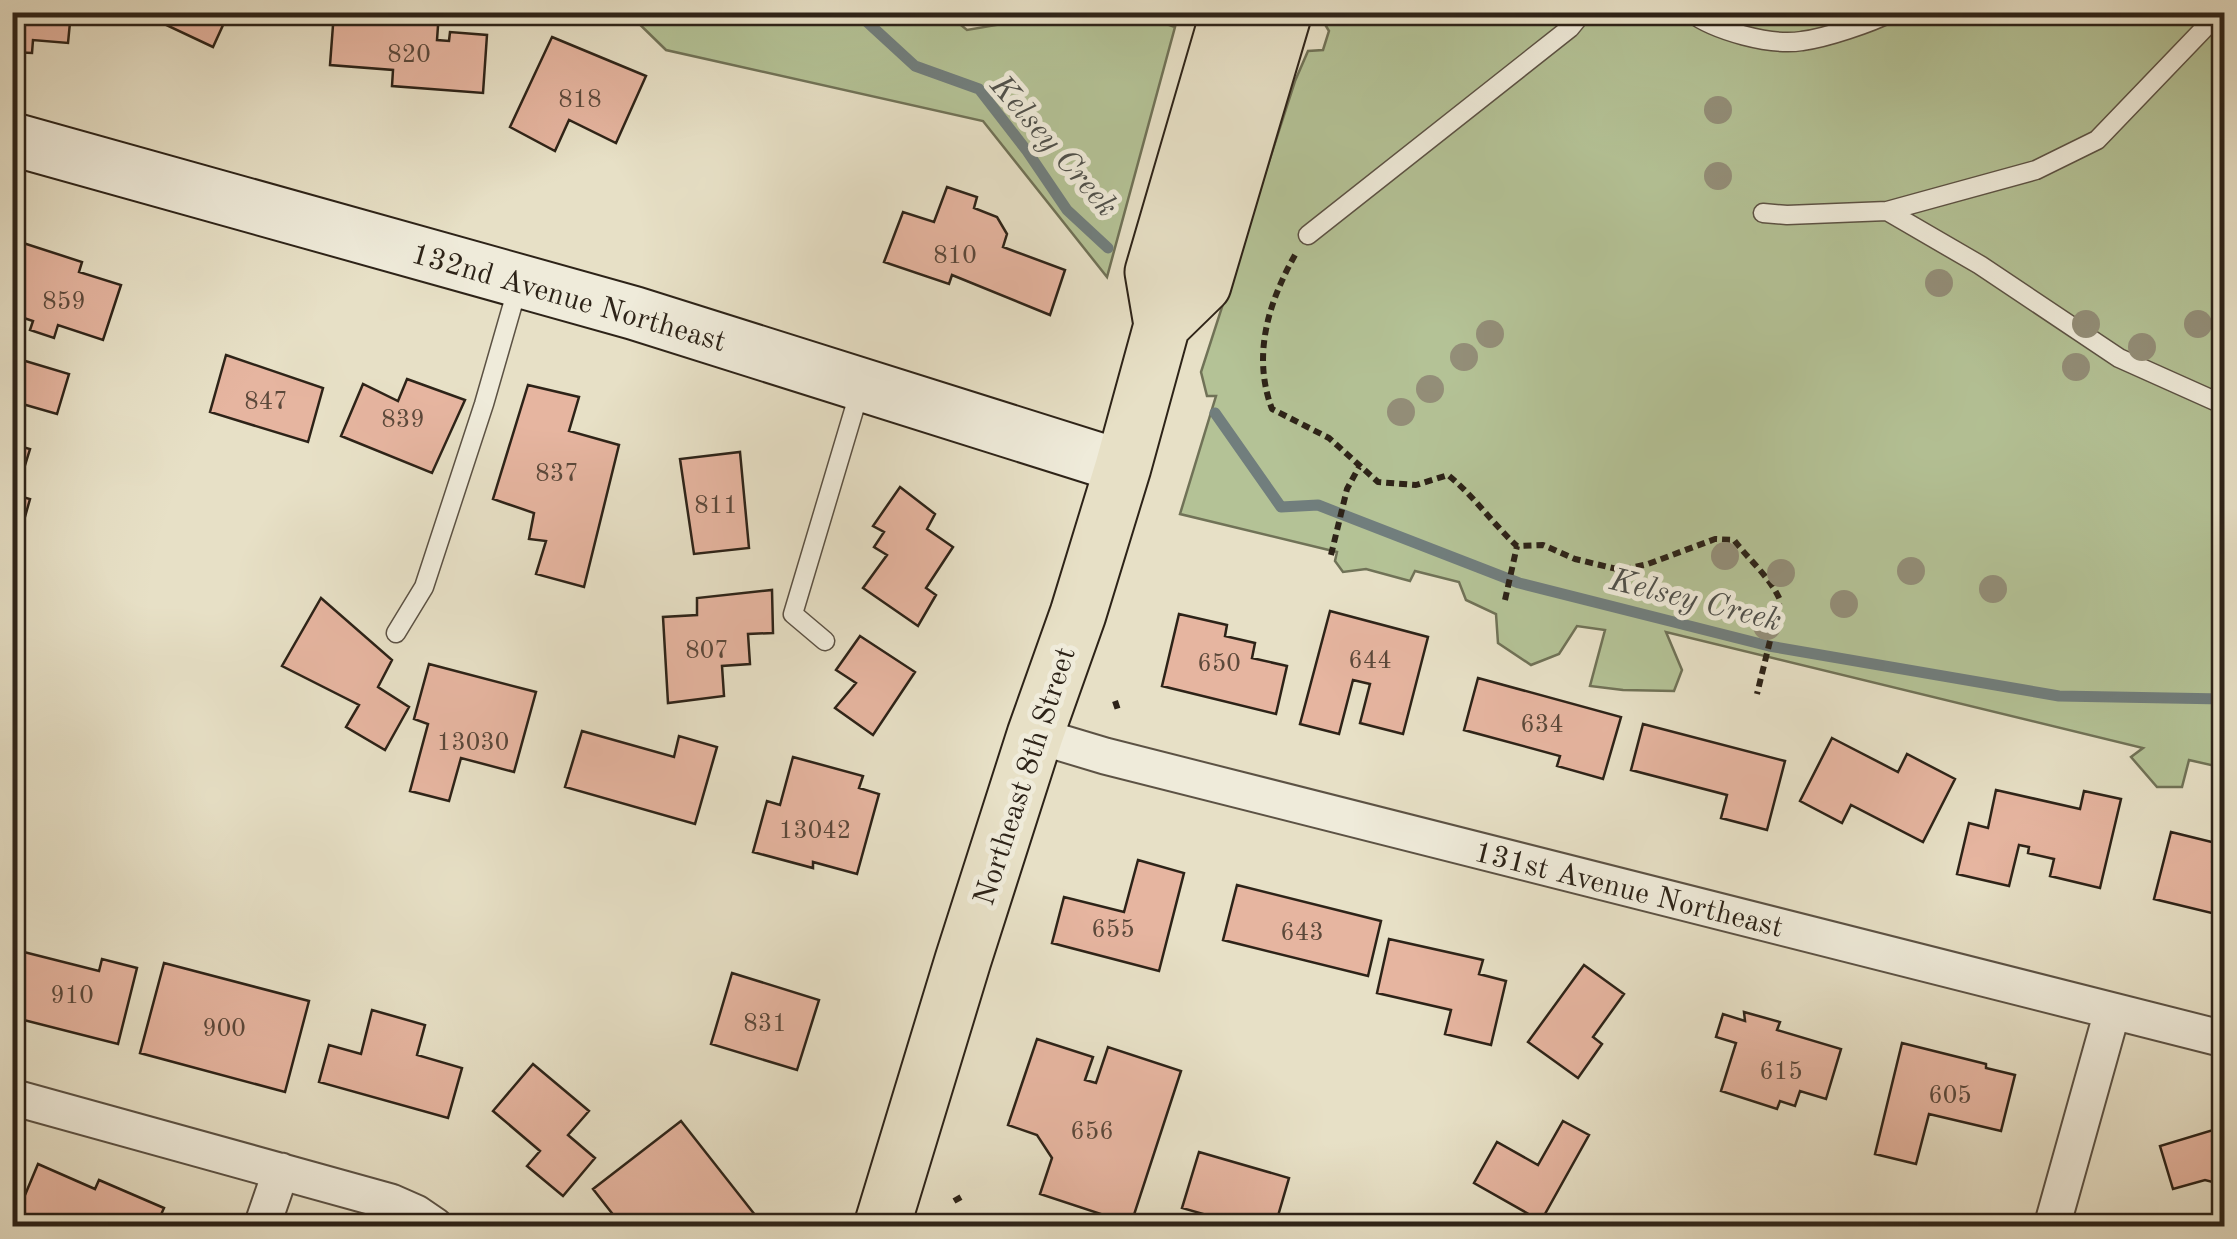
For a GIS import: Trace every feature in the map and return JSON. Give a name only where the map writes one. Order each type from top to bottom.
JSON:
[{"type":"main road","name":"Northeast 8th Street","points":[[888,1225],[963,960],[1123,466],[1162,325],[1153,272],[1229,12]]},
{"type":"main road","points":[[1162,325],[1203,286],[1284,12]]},
{"type":"street","name":"132nd Avenue Northeast","points":[[12,138],[634,313],[1123,466]]},
{"type":"street","name":"131st Avenue Northeast","points":[[1035,735],[1124,761],[2224,1039]]},
{"type":"street","points":[[2052,1226],[2112,1012]]},
{"type":"street","points":[[12,1097],[391,1202],[435,1226]]},
{"type":"street","points":[[262,1226],[280,1171]]},
{"type":"lane","points":[[1308,235],[1570,28],[1583,12]]},
{"type":"lane","points":[[1690,12],[1703,22],[1760,39],[1801,42],[1892,12]]},
{"type":"lane","points":[[1763,213],[1787,216],[1887,211],[2036,170],[2096,140],[2220,12]]},
{"type":"lane","points":[[1887,211],[1980,264],[2119,358],[2224,405]]},
{"type":"lane","points":[[396,632],[424,588],[519,281]]},
{"type":"lane","points":[[825,640],[793,614],[861,384]]},
{"type":"path","points":[[1308,235],[1287,270],[1264,334],[1261,366],[1272,409],[1330,438],[1378,482],[1416,485],[1448,475],[1517,550]]},
{"type":"path","points":[[1332,555],[1346,489],[1359,467]]},
{"type":"path","points":[[1517,550],[1543,545],[1576,560],[1622,570],[1716,539],[1734,540],[1774,586],[1780,600],[1757,694]]},
{"type":"path","points":[[1505,600],[1517,550]]},
{"type":"path","points":[[1115,700],[1119,713]]},
{"type":"green space","points":[[1132,12],[1175,27],[1107,277],[983,121],[666,50],[628,13],[946,13],[967,30],[1067,13]]},
{"type":"green space","points":[[1318,13],[2224,13],[2224,768],[2189,760],[2182,787],[2157,787],[2131,757],[2143,748],[1666,632],[1682,670],[1674,691],[1590,686],[1605,630],[1577,626],[1559,654],[1531,665],[1498,643],[1496,614],[1466,600],[1459,582],[1415,571],[1410,581],[1366,569],[1343,572],[1335,561],[1337,552],[1180,514],[1216,396],[1207,396],[1201,372],[1295,81],[1308,51],[1323,50],[1329,31]]},
{"type":"building","points":[[12,12],[71,12],[68,43],[33,40],[32,53],[12,52]]},
{"type":"building","points":[[149,12],[229,12],[213,47],[147,16]]},
{"type":"building","points":[[334,12],[439,12],[437,40],[449,41],[450,32],[487,35],[483,93],[392,86],[393,70],[330,65]]},
{"type":"building","points":[[552,37],[646,76],[616,143],[569,120],[555,151],[510,127]]},
{"type":"building","points":[[947,187],[977,197],[974,208],[997,217],[1007,234],[1003,247],[1065,270],[1050,315],[952,275],[949,284],[884,262],[903,212],[934,222]]},
{"type":"building","points":[[17,241],[82,262],[79,272],[121,285],[103,340],[58,325],[54,338],[30,330],[33,321],[12,314],[12,251]]},
{"type":"building","points":[[226,355],[323,388],[308,442],[210,412]]},
{"type":"building","points":[[12,357],[69,374],[57,414],[12,401]]},
{"type":"building","points":[[407,379],[465,400],[432,473],[341,436],[363,384],[398,401]]},
{"type":"building","points":[[528,385],[579,397],[569,431],[619,445],[584,587],[536,574],[546,541],[529,539],[534,513],[493,499]]},
{"type":"building","points":[[12,444],[30,449],[18,488],[12,486]]},
{"type":"building","points":[[740,452],[749,548],[694,554],[680,459]]},
{"type":"building","points":[[900,487],[935,514],[927,529],[953,547],[926,588],[936,595],[918,626],[863,588],[887,555],[874,547],[884,532],[873,526]]},
{"type":"building","points":[[12,494],[30,499],[12,563]]},
{"type":"building","points":[[12,570],[21,572],[12,603]]},
{"type":"building","points":[[772,590],[773,633],[748,634],[750,664],[722,666],[724,696],[668,703],[663,617],[697,615],[697,598]]},
{"type":"building","points":[[321,598],[392,660],[378,687],[409,707],[385,750],[346,727],[359,705],[282,666]]},
{"type":"building","points":[[1330,611],[1428,637],[1403,734],[1360,723],[1370,684],[1353,680],[1339,734],[1300,724]]},
{"type":"building","points":[[1179,614],[1227,625],[1225,636],[1255,643],[1252,658],[1287,666],[1276,714],[1162,686]]},
{"type":"building","points":[[860,636],[915,672],[873,735],[835,708],[856,683],[836,670]]},
{"type":"building","points":[[429,664],[536,692],[514,772],[461,758],[449,801],[410,791],[428,724],[414,719]]},
{"type":"building","points":[[1478,678],[1621,717],[1603,779],[1557,766],[1560,756],[1464,730]]},
{"type":"building","points":[[1643,724],[1785,761],[1767,830],[1721,818],[1727,795],[1631,770]]},
{"type":"building","points":[[582,731],[674,757],[679,736],[717,747],[695,824],[565,787]]},
{"type":"building","points":[[1832,738],[1898,772],[1907,754],[1955,779],[1923,842],[1851,805],[1842,823],[1800,801]]},
{"type":"building","points":[[793,757],[863,776],[859,788],[879,794],[857,874],[813,862],[813,868],[753,852],[767,801],[780,805]]},
{"type":"building","points":[[1996,790],[2080,809],[2084,791],[2121,799],[2100,888],[2050,876],[2054,859],[2028,853],[2029,847],[2019,845],[2009,886],[1957,874],[1969,823],[1988,828]]},
{"type":"building","points":[[2171,832],[2224,845],[2224,916],[2154,899]]},
{"type":"building","points":[[1138,860],[1184,873],[1159,971],[1052,943],[1064,897],[1124,912]]},
{"type":"building","points":[[1237,885],[1381,921],[1368,976],[1223,940]]},
{"type":"building","points":[[1389,939],[1483,960],[1479,974],[1506,981],[1491,1045],[1445,1034],[1451,1010],[1377,993]]},
{"type":"building","points":[[12,949],[99,971],[102,959],[137,968],[118,1044],[12,1017]]},
{"type":"building","points":[[164,963],[309,1001],[285,1092],[140,1053]]},
{"type":"building","points":[[1584,965],[1624,994],[1593,1037],[1602,1044],[1578,1078],[1528,1042]]},
{"type":"building","points":[[732,973],[819,1000],[797,1070],[711,1044]]},
{"type":"building","points":[[372,1010],[425,1025],[417,1055],[462,1068],[448,1118],[319,1082],[329,1045],[361,1054]]},
{"type":"building","points":[[1744,1012],[1780,1022],[1777,1030],[1841,1049],[1826,1099],[1800,1091],[1795,1106],[1780,1101],[1777,1109],[1721,1091],[1736,1043],[1716,1037],[1723,1014],[1745,1021]]},
{"type":"building","points":[[1037,1039],[1093,1057],[1085,1080],[1096,1083],[1108,1047],[1181,1071],[1131,1224],[1040,1194],[1052,1158],[1037,1135],[1008,1125]]},
{"type":"building","points":[[1902,1043],[2015,1075],[2001,1131],[1929,1114],[1916,1164],[1875,1154]]},
{"type":"building","points":[[533,1064],[589,1111],[568,1135],[595,1158],[563,1196],[527,1166],[540,1151],[493,1111]]},
{"type":"building","points":[[681,1121],[759,1220],[751,1226],[622,1226],[593,1189]]},
{"type":"building","points":[[1563,1121],[1589,1135],[1541,1221],[1474,1183],[1497,1142],[1538,1165]]},
{"type":"building","points":[[2213,1130],[2224,1133],[2224,1185],[2205,1180],[2173,1189],[2160,1146]]},
{"type":"building","points":[[1199,1152],[1289,1178],[1275,1226],[1245,1226],[1182,1208]]},
{"type":"building","points":[[38,1164],[95,1189],[99,1180],[164,1208],[156,1226],[12,1226]]},
{"type":"waterway","name":"Kelsey Creek","points":[[867,12],[866,21],[915,66],[979,89],[1067,210],[1108,248]]},
{"type":"waterway","name":"Kelsey Creek","points":[[1215,413],[1281,507],[1318,505],[1519,583],[1769,646],[2059,696],[2224,699]]}]
